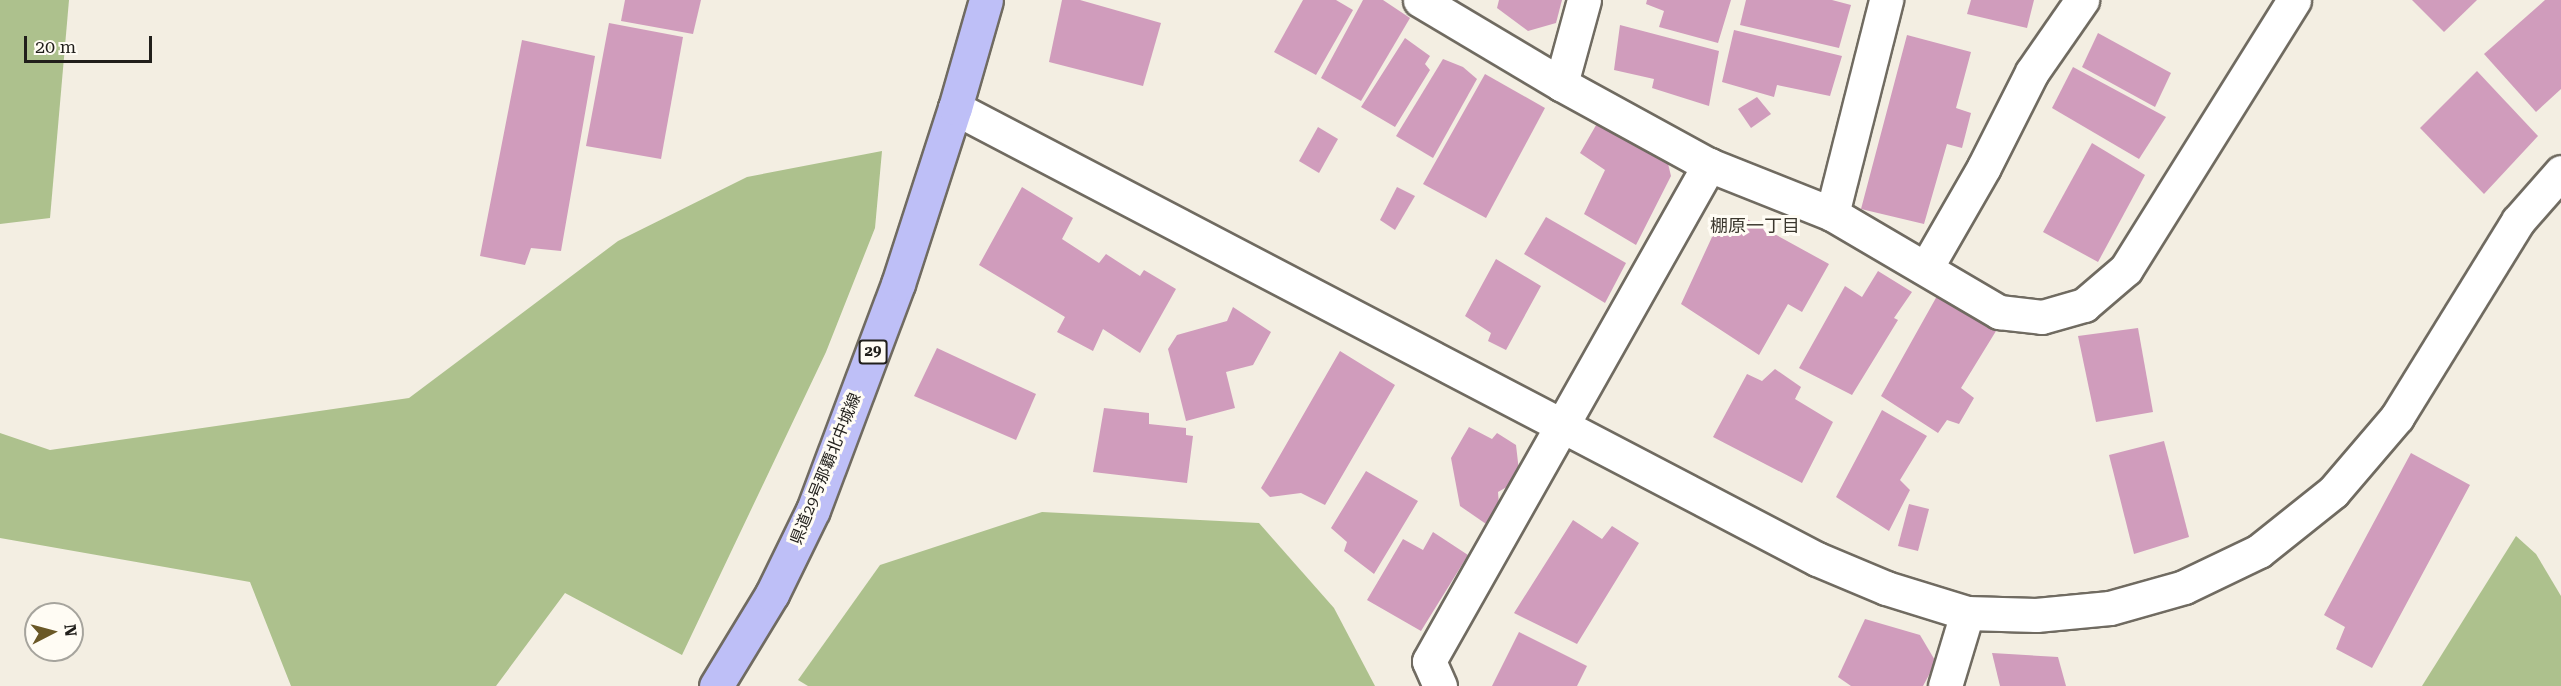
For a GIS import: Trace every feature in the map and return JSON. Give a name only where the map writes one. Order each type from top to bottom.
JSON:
[{"type":"main road","name":"県道29号那覇北中城線","points":[[716,686],[772,594],[813,510],[898,285],[955,108],[986,0]]},
{"type":"street","points":[[1420,0],[1561,84],[1709,165],[1832,214],[1999,312],[2042,317],[2084,305],[2126,269],[2294,0]]},
{"type":"street","points":[[1561,84],[1584,0]]},
{"type":"street","points":[[1832,214],[1886,0]]},
{"type":"street","points":[[1926,268],[1984,166],[2032,72],[2082,0]]},
{"type":"street","points":[[955,108],[1816,559],[1886,588],[1967,613],[2036,615],[2110,608],[2184,587],[2259,550],[2333,492],[2397,417],[2518,221],[2561,172]]},
{"type":"street","points":[[1440,686],[1429,661],[1709,165]]},
{"type":"street","points":[[1945,686],[1967,613]]},
{"type":"green space","points":[[0,0],[69,0],[50,218],[0,224]]},
{"type":"green space","points":[[882,151],[875,228],[826,352],[682,655],[565,593],[496,686],[291,686],[250,582],[0,538],[0,433],[50,450],[409,398],[618,241],[747,177]]},
{"type":"green space","points":[[1042,512],[1259,523],[1334,608],[1375,686],[808,686],[798,680],[880,565]]},
{"type":"green space","points":[[2516,536],[2536,554],[2561,596],[2561,686],[2422,686]]},
{"type":"building","points":[[625,0],[701,0],[693,34],[621,21]]},
{"type":"building","points":[[1062,0],[1080,0],[1161,23],[1143,86],[1049,62]]},
{"type":"building","points":[[1303,0],[1336,0],[1353,10],[1316,75],[1274,52]]},
{"type":"building","points":[[1363,0],[1383,0],[1410,18],[1361,101],[1321,78]]},
{"type":"building","points":[[1499,0],[1562,0],[1556,23],[1528,31],[1497,8]]},
{"type":"building","points":[[1647,0],[1731,0],[1718,43],[1659,27],[1664,11],[1646,4]]},
{"type":"building","points":[[1746,0],[1832,0],[1851,5],[1839,48],[1740,25]]},
{"type":"building","points":[[1971,0],[2034,0],[2027,28],[1967,14]]},
{"type":"building","points":[[2412,0],[2477,0],[2444,32]]},
{"type":"building","points":[[2545,0],[2561,0],[2561,89],[2536,112],[2484,54]]},
{"type":"building","points":[[609,23],[683,37],[661,159],[586,146]]},
{"type":"building","points":[[1620,25],[1719,51],[1709,106],[1652,88],[1654,79],[1614,70]]},
{"type":"building","points":[[1734,30],[1842,56],[1830,96],[1777,85],[1774,97],[1722,82]]},
{"type":"building","points":[[2098,33],[2171,73],[2155,107],[2082,67]]},
{"type":"building","points":[[1907,35],[1971,52],[1956,108],[1971,113],[1962,148],[1947,144],[1924,224],[1861,209]]},
{"type":"building","points":[[1405,38],[1430,56],[1425,64],[1430,70],[1395,127],[1361,107]]},
{"type":"building","points":[[522,40],[595,56],[561,251],[531,248],[525,265],[480,256]]},
{"type":"building","points":[[1443,59],[1463,67],[1477,79],[1433,158],[1396,136]]},
{"type":"building","points":[[2073,67],[2166,117],[2139,159],[2052,108]]},
{"type":"building","points":[[2477,71],[2538,136],[2484,194],[2420,128]]},
{"type":"building","points":[[1485,74],[1545,108],[1486,218],[1423,184]]},
{"type":"building","points":[[1757,97],[1771,114],[1751,128],[1738,109]]},
{"type":"building","points":[[1599,120],[1665,151],[1671,176],[1636,245],[1584,214],[1605,170],[1580,153]]},
{"type":"building","points":[[1318,127],[1338,139],[1319,173],[1299,161]]},
{"type":"building","points":[[2092,143],[2145,175],[2098,262],[2043,232]]},
{"type":"building","points":[[1022,187],[1073,218],[1062,239],[1099,263],[1106,254],[1140,276],[1144,270],[1176,289],[1140,353],[1103,329],[1093,351],[1057,332],[1065,317],[979,265]]},
{"type":"building","points":[[1397,187],[1415,196],[1395,230],[1380,220]]},
{"type":"building","points":[[1546,217],[1626,263],[1605,303],[1524,254]]},
{"type":"building","points":[[1747,219],[1829,264],[1802,312],[1788,304],[1759,355],[1681,304],[1712,237]]},
{"type":"building","points":[[1496,259],[1541,286],[1506,350],[1488,341],[1491,333],[1465,316]]},
{"type":"building","points":[[1878,271],[1912,292],[1894,318],[1898,320],[1852,395],[1799,368],[1845,286],[1862,297]]},
{"type":"building","points":[[1937,296],[1996,331],[1961,388],[1974,398],[1959,424],[1947,420],[1938,433],[1881,396]]},
{"type":"building","points":[[1233,307],[1271,332],[1253,365],[1226,372],[1235,408],[1186,421],[1168,349],[1177,335],[1227,321]]},
{"type":"building","points":[[2138,328],[2153,412],[2096,422],[2078,336]]},
{"type":"building","points":[[937,348],[1036,394],[1016,440],[914,396]]},
{"type":"building","points":[[1340,351],[1395,385],[1325,505],[1301,493],[1270,497],[1261,488]]},
{"type":"building","points":[[1775,369],[1801,387],[1795,399],[1833,422],[1802,483],[1713,437],[1747,374],[1762,381]]},
{"type":"building","points":[[1104,408],[1149,413],[1149,424],[1186,428],[1186,435],[1193,436],[1187,483],[1093,472]]},
{"type":"building","points":[[1882,410],[1927,436],[1900,480],[1910,490],[1889,531],[1836,497]]},
{"type":"building","points":[[1469,427],[1492,439],[1497,433],[1516,445],[1519,471],[1512,484],[1498,492],[1499,505],[1489,526],[1460,506],[1451,458]]},
{"type":"building","points":[[2164,441],[2189,537],[2134,554],[2109,455]]},
{"type":"building","points":[[2411,453],[2470,485],[2372,668],[2336,649],[2345,627],[2324,615]]},
{"type":"building","points":[[1366,471],[1418,501],[1374,574],[1344,551],[1347,542],[1331,528]]},
{"type":"building","points":[[1909,504],[1929,509],[1918,551],[1898,546]]},
{"type":"building","points":[[1573,520],[1602,539],[1612,526],[1639,543],[1577,644],[1514,613]]},
{"type":"building","points":[[1433,532],[1468,555],[1421,631],[1367,600],[1403,539],[1423,550]]},
{"type":"building","points":[[1865,619],[1920,635],[1936,662],[1923,686],[1851,686],[1838,677]]},
{"type":"building","points":[[1519,632],[1587,666],[1577,686],[1492,686]]},
{"type":"building","points":[[1992,653],[2058,657],[2066,686],[2000,686]]},
{"type":"district","name":"棚原一丁目","points":[[1755,226]]}]
